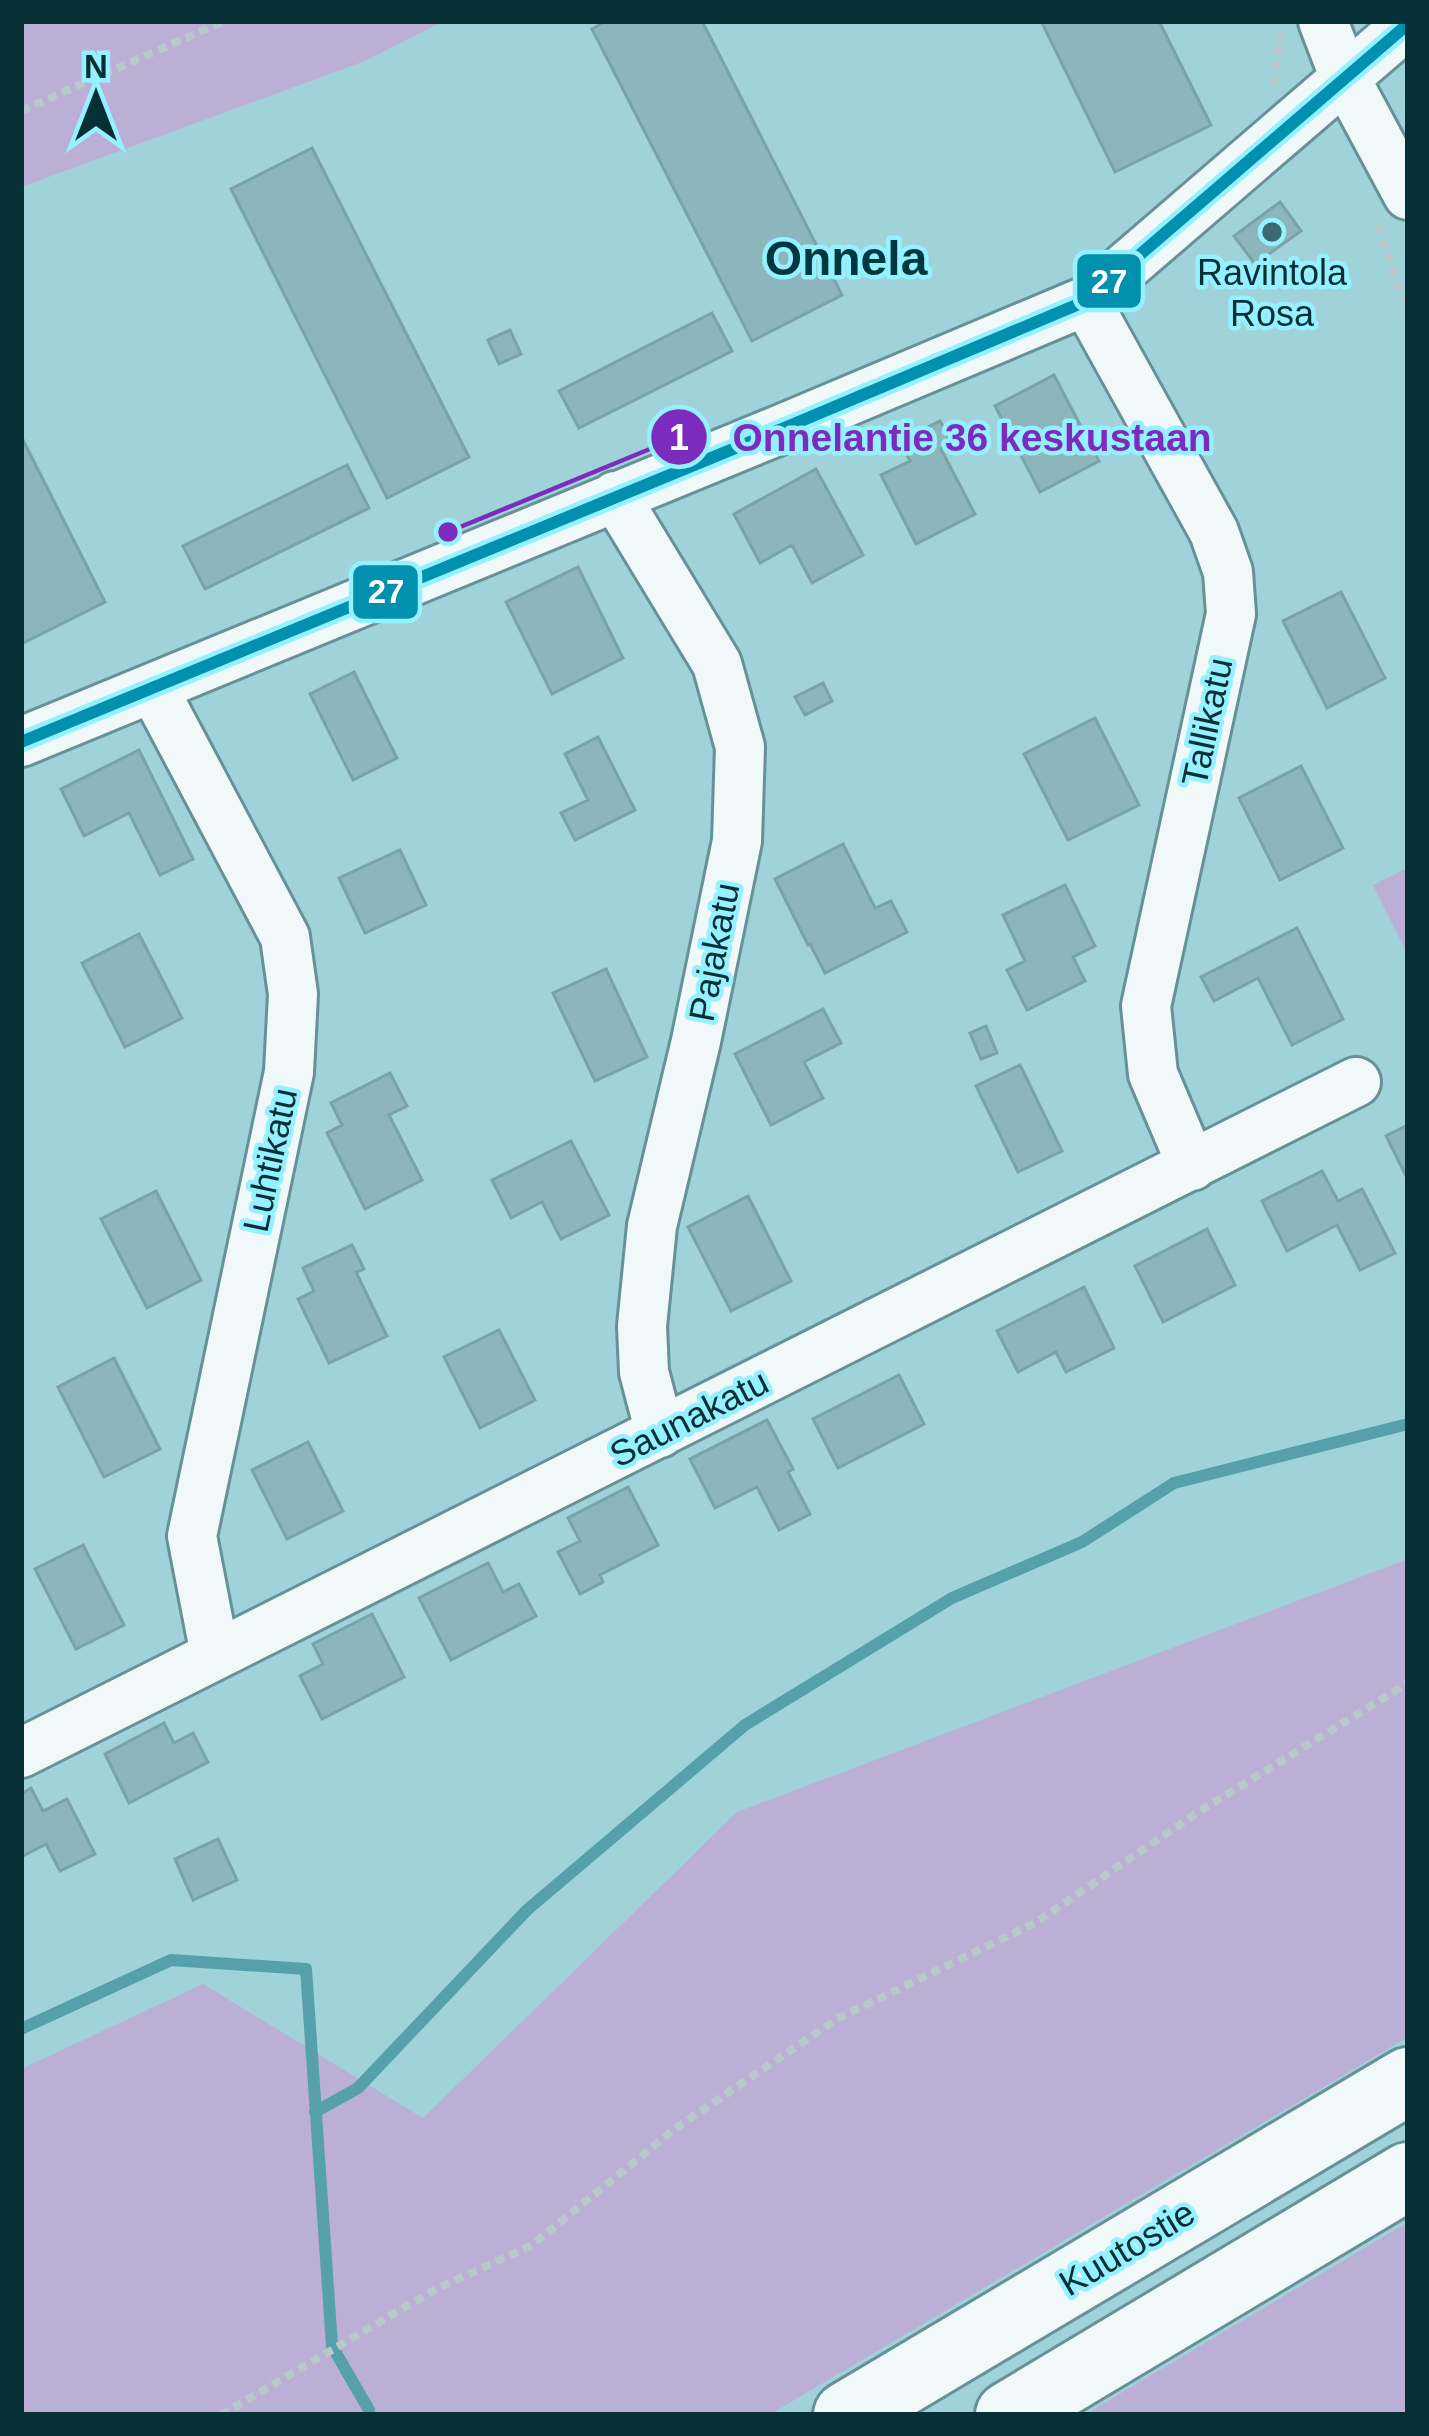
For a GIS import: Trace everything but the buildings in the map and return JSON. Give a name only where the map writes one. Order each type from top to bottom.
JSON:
[{"type":"highway","name":"Kuutostie","points":[[847,2415],[1408,2081]]},
{"type":"highway","points":[[1009,2415],[1408,2176]]},
{"type":"street","points":[[1323,21],[1392,207]]},
{"type":"street","points":[[21,742],[1086,302],[1408,24]]},
{"type":"street","name":"Tallikatu","points":[[1086,302],[1214,532],[1228,572],[1231,614],[1146,1006],[1153,1074],[1192,1166]]},
{"type":"street","name":"Pajakatu","points":[[615,496],[717,664],[740,747],[736,841],[652,1226],[642,1326],[644,1372],[660,1433]]},
{"type":"street","name":"Luhtikatu","points":[[153,688],[285,937],[293,994],[289,1072],[191,1536],[215,1655]]},
{"type":"street","name":"Saunakatu","points":[[21,1753],[1356,1082]]},
{"type":"path","points":[[1271,102],[1282,21]]},
{"type":"path","points":[[21,111],[217,22]]},
{"type":"path","points":[[1392,207],[1396,283],[1408,305]]},
{"type":"path","points":[[221,2415],[436,2289],[532,2245],[676,2128],[837,2019],[1035,1923],[1196,1813],[1408,1683]]},
{"type":"shaded area","points":[[21,21],[444,21],[365,61],[21,187]]},
{"type":"shaded area","points":[[1408,868],[1408,955],[1373,885]]},
{"type":"shaded area","points":[[1408,1559],[1408,2037],[769,2415],[21,2415],[21,2069],[203,1984],[423,2118],[737,1812]]},
{"type":"shaded area","points":[[1408,2222],[1408,2415],[1084,2415]]},
{"type":"waterway","points":[[315,2112],[358,2088],[527,1910],[745,1725],[952,1598],[1082,1542],[1174,1483],[1408,1424]]},
{"type":"waterway","points":[[21,2029],[171,1960],[306,1969],[332,2346],[369,2410]]},
{"type":"transit line","name":"27","points":[[21,742],[1086,301],[1408,24]]},
{"type":"place","name":"Ravintola Rosa","points":[[1272,232]]},
{"type":"place","name":"Onnelantie 36 keskustaan","points":[[448,532]]},
{"type":"district","name":"Onnela","points":[[846,258]]}]
